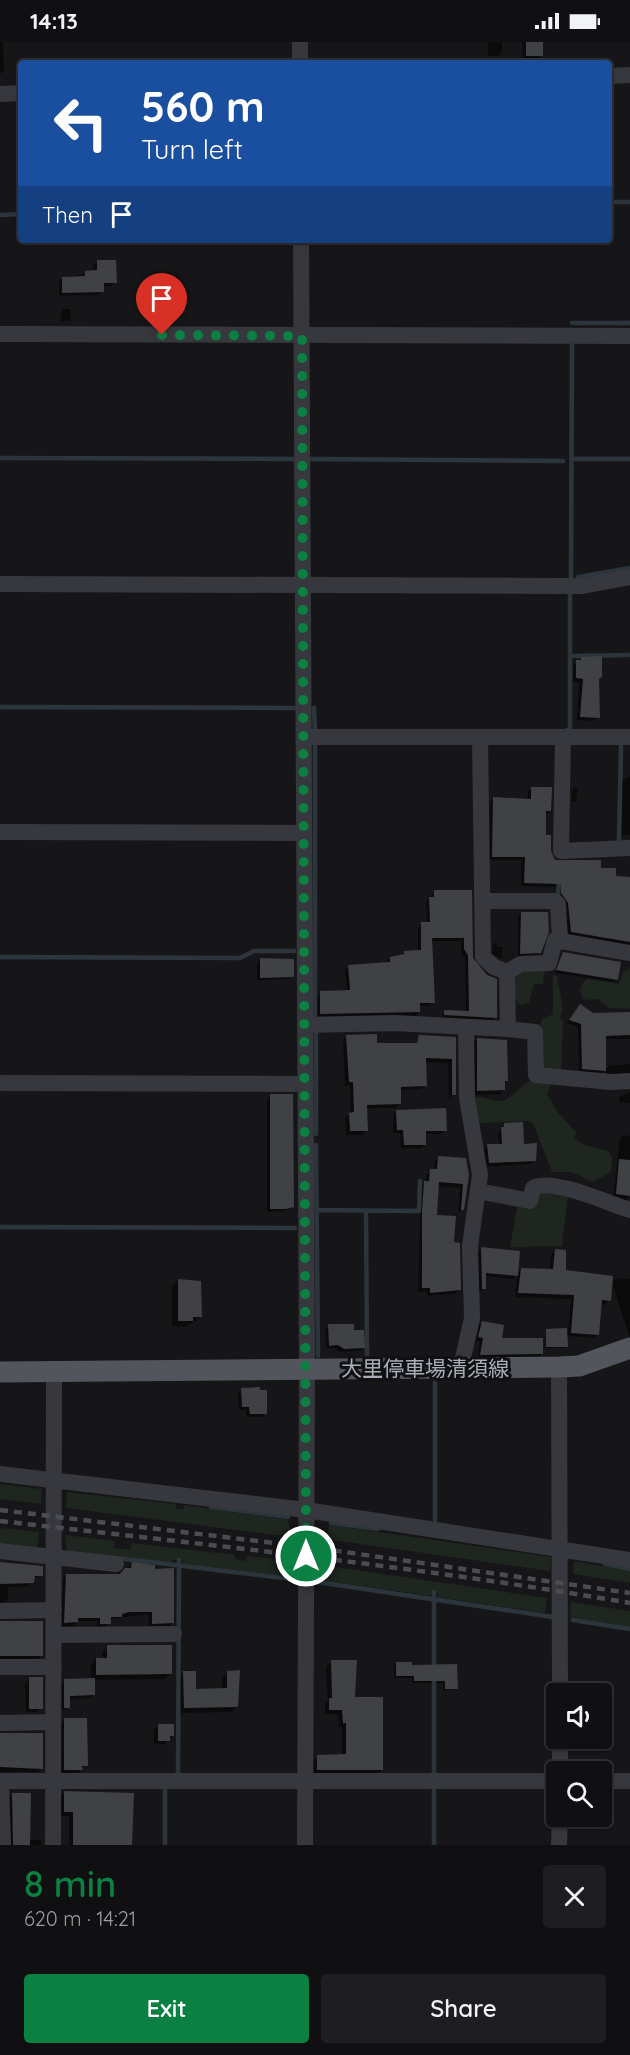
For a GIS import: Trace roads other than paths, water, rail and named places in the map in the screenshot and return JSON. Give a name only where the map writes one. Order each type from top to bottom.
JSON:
[{"type":"main road","name":"大里停車場清須線","points":[[0,1372],[559,1367],[579,1366],[630,1348]]},
{"type":"street","points":[[300,42],[300,60]]},
{"type":"street","points":[[612,76],[630,75]]},
{"type":"street","points":[[0,94],[18,93]]},
{"type":"street","points":[[301,243],[307,1368],[305,1845]]},
{"type":"street","points":[[0,334],[630,336]]},
{"type":"street","points":[[0,584],[582,586],[630,577]]},
{"type":"street","points":[[304,737],[630,737]]},
{"type":"street","points":[[480,737],[483,957],[494,967],[507,972]]},
{"type":"street","points":[[563,737],[561,851],[630,848]]},
{"type":"street","points":[[0,832],[304,833]]},
{"type":"street","points":[[482,901],[554,900],[558,904],[560,940]]},
{"type":"street","points":[[507,972],[521,964],[549,963],[555,940],[630,953]]},
{"type":"street","points":[[507,972],[508,1029]]},
{"type":"street","points":[[305,1025],[395,1023],[535,1032],[536,1075],[611,1082],[630,1081]]},
{"type":"street","points":[[461,1367],[472,1318],[470,1246],[478,1191],[479,1157],[467,1098],[466,1027]]},
{"type":"street","points":[[0,1083],[306,1084]]},
{"type":"street","points":[[478,1191],[530,1200],[533,1188],[540,1184],[573,1189],[598,1201],[630,1210]]},
{"type":"street","points":[[559,1367],[560,1683]]},
{"type":"street","points":[[53,1845],[54,1372]]},
{"type":"street","points":[[0,1474],[306,1510],[560,1547],[630,1560]]},
{"type":"street","points":[[0,1551],[116,1564]]},
{"type":"street","points":[[0,1611],[54,1610]]},
{"type":"street","points":[[54,1635],[174,1634]]},
{"type":"street","points":[[0,1667],[54,1667]]},
{"type":"street","points":[[0,1723],[53,1722]]},
{"type":"street","points":[[3,1845],[1,1781],[546,1781]]},
{"type":"street","points":[[612,1781],[630,1781]]},
{"type":"street","points":[[559,1845],[560,1827]]},
{"type":"waterway","points":[[612,202],[630,202]]},
{"type":"waterway","points":[[0,215],[18,214]]},
{"type":"waterway","points":[[572,323],[630,323]]},
{"type":"waterway","points":[[571,578],[572,344]]},
{"type":"waterway","points":[[0,458],[295,459]]},
{"type":"waterway","points":[[311,459],[563,461]]},
{"type":"waterway","points":[[571,459],[630,459]]},
{"type":"waterway","points":[[578,577],[630,568]]},
{"type":"waterway","points":[[567,730],[570,729],[570,593]]},
{"type":"waterway","points":[[570,656],[630,655]]},
{"type":"waterway","points":[[0,707],[294,708]]},
{"type":"waterway","points":[[314,708],[315,731],[318,731]]},
{"type":"waterway","points":[[315,743],[315,1019]]},
{"type":"waterway","points":[[619,842],[621,745]]},
{"type":"waterway","points":[[558,897],[559,879]]},
{"type":"waterway","points":[[0,957],[240,958],[254,951],[294,951]]},
{"type":"waterway","points":[[316,1032],[316,1134]]},
{"type":"waterway","points":[[316,1145],[318,1356]]},
{"type":"waterway","points":[[317,1210],[419,1211],[420,1181]]},
{"type":"waterway","points":[[366,1211],[367,1357]]},
{"type":"waterway","points":[[0,1227],[295,1228]]},
{"type":"waterway","points":[[435,1382],[435,1520]]},
{"type":"waterway","points":[[211,1507],[288,1517]]},
{"type":"waterway","points":[[331,1523],[378,1529]]},
{"type":"waterway","points":[[116,1558],[299,1580]]},
{"type":"waterway","points":[[178,1776],[179,1560]]},
{"type":"waterway","points":[[605,1564],[630,1569]]},
{"type":"waterway","points":[[317,1582],[553,1617]]},
{"type":"waterway","points":[[434,1592],[434,1776]]},
{"type":"waterway","points":[[573,1620],[630,1629]]},
{"type":"waterway","points":[[165,1786],[165,1845]]},
{"type":"waterway","points":[[434,1786],[434,1845]]},
{"type":"railway","points":[[0,1510],[324,1549],[630,1593]]},
{"type":"railway","points":[[0,1521],[473,1578],[630,1603]]}]
